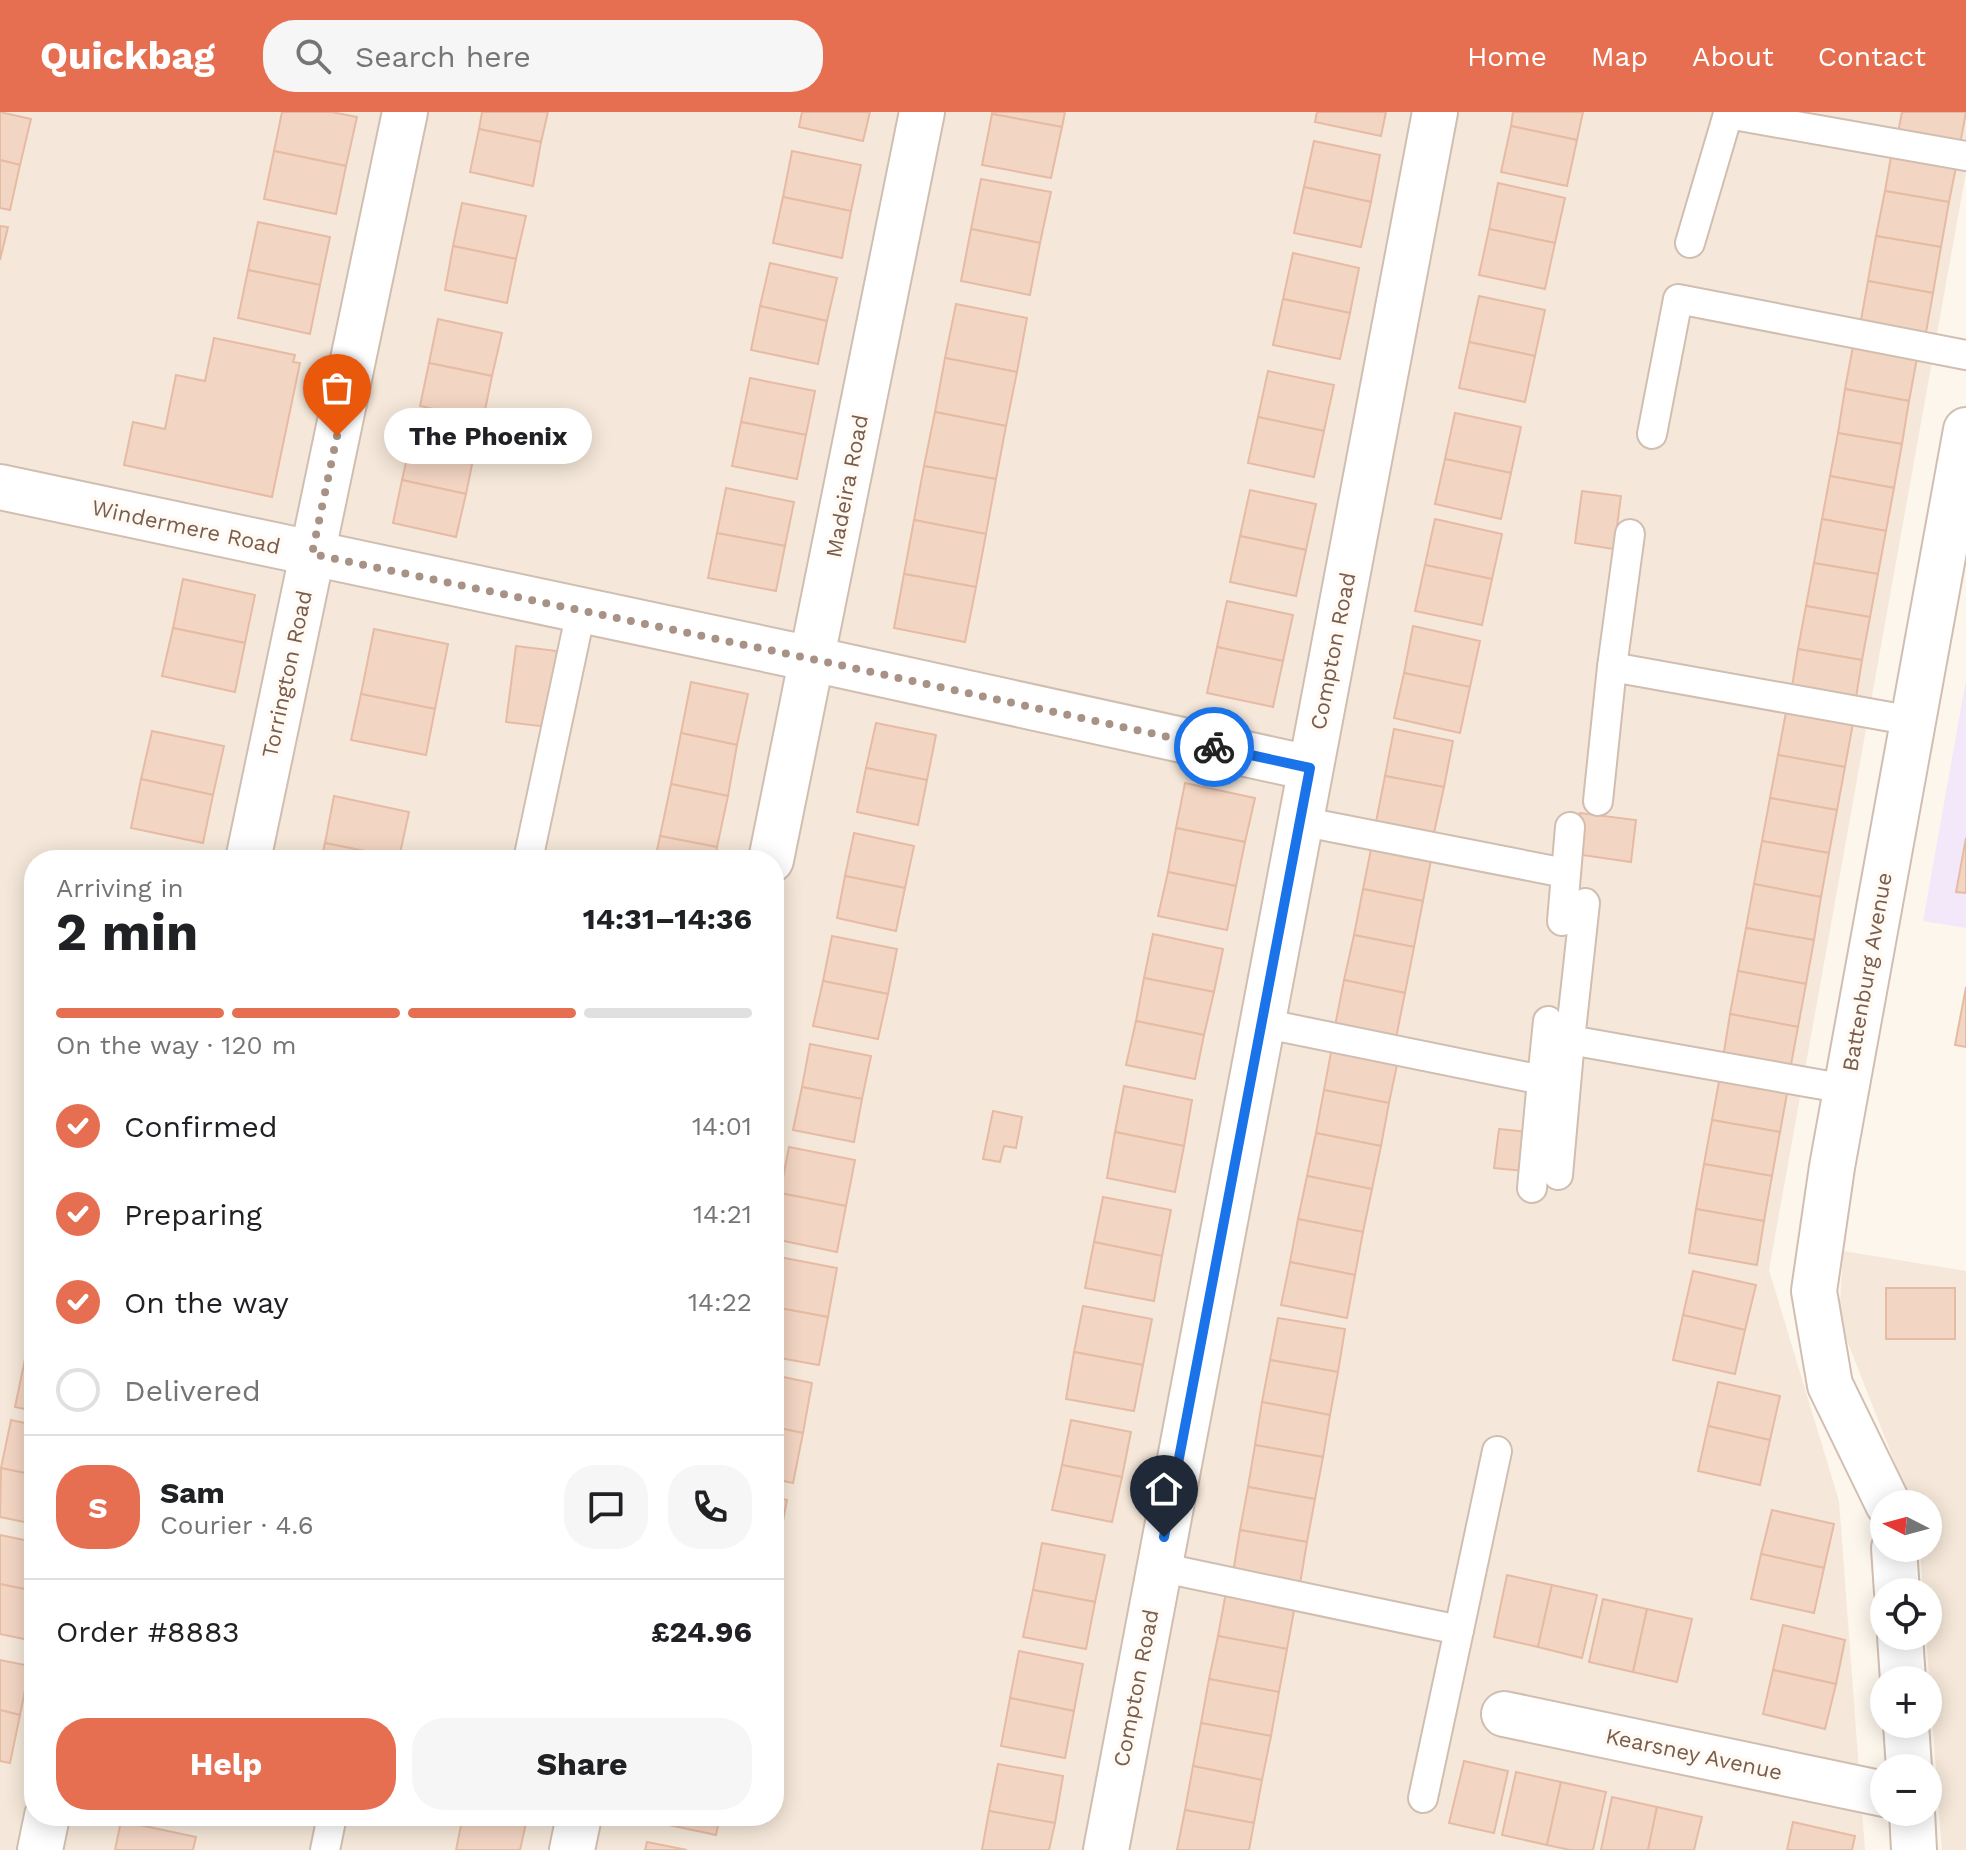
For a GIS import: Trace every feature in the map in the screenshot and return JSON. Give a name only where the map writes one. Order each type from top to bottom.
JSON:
[{"type":"street","name":"Torrington Road","points":[[250,850],[405,112]]},
{"type":"street","name":"Madeira Road","points":[[773,850],[922,112]]},
{"type":"street","name":"Compton Road","points":[[1106,1850],[1435,112]]},
{"type":"street","name":"Battenburg Avenue","points":[[1881,1490],[1830,1385],[1814,1291],[1832,1167],[1966,430]]},
{"type":"street","name":"Windermere Road","points":[[0,487],[1310,768]]},
{"type":"street","name":"Kearsney Avenue","points":[[1504,1714],[1870,1791]]},
{"type":"street","points":[[40,1850],[45,1826]]},
{"type":"street","points":[[572,1850],[577,1826]]},
{"type":"street","points":[[1913,1826],[1914,1850]]},
{"type":"lane","points":[[1690,243],[1729,113],[1966,156]]},
{"type":"lane","points":[[1652,434],[1678,299],[1966,355]]},
{"type":"lane","points":[[1598,801],[1630,534]]},
{"type":"lane","points":[[530,850],[581,611]]},
{"type":"lane","points":[[1612,667],[1913,721]]},
{"type":"lane","points":[[1300,821],[1565,873]]},
{"type":"lane","points":[[1562,921],[1570,827]]},
{"type":"lane","points":[[1558,1175],[1585,903]]},
{"type":"lane","points":[[1532,1188],[1548,1021]]},
{"type":"lane","points":[[1262,1023],[1542,1080]]},
{"type":"lane","points":[[1570,1040],[1846,1089]]},
{"type":"lane","points":[[1423,1798],[1497,1451]]},
{"type":"lane","points":[[1159,1567],[1459,1630]]},
{"type":"lane","points":[[325,1850],[330,1826]]},
{"type":"shaded area","points":[[0,112],[1966,112],[1966,172],[1769,1270],[1839,1501],[1865,1850],[0,1850]]},
{"type":"shaded area","points":[[1966,680],[1966,928],[1923,921]]},
{"type":"shaded area","points":[[1843,1251],[1966,1271],[1966,1850],[1942,1850],[1942,1754],[1935,1754],[1934,1738],[1942,1738],[1942,1666],[1928,1666],[1927,1650],[1942,1650],[1942,1578],[1922,1578],[1921,1562],[1942,1562],[1942,1490],[1906,1490],[1839,1320]]},
{"type":"building","points":[[0,112],[31,119],[20,165],[0,160]]},
{"type":"building","points":[[282,112],[332,112],[357,117],[346,166],[274,151]]},
{"type":"building","points":[[482,112],[548,112],[541,142],[479,129]]},
{"type":"building","points":[[802,112],[870,112],[863,141],[799,127]]},
{"type":"building","points":[[992,112],[1065,112],[1062,127]]},
{"type":"building","points":[[1317,112],[1386,112],[1381,136],[1315,122]]},
{"type":"building","points":[[1513,112],[1583,112],[1577,140],[1511,126]]},
{"type":"building","points":[[1902,112],[1966,112],[1959,150],[1897,138]]},
{"type":"building","points":[[992,114],[1062,127],[1051,178],[982,165]]},
{"type":"building","points":[[1511,126],[1577,140],[1567,186],[1501,172]]},
{"type":"building","points":[[479,129],[541,142],[533,186],[470,172]]},
{"type":"building","points":[[1314,141],[1380,155],[1371,202],[1304,187]]},
{"type":"building","points":[[1893,145],[1958,157],[1949,202],[1885,191]]},
{"type":"building","points":[[274,151],[346,166],[336,214],[264,199]]},
{"type":"building","points":[[792,151],[861,165],[851,211],[783,197]]},
{"type":"building","points":[[0,160],[20,165],[10,210],[0,208]]},
{"type":"building","points":[[981,179],[1051,192],[1040,243],[971,229]]},
{"type":"building","points":[[1498,183],[1565,198],[1555,243],[1489,229]]},
{"type":"building","points":[[1304,187],[1371,202],[1361,247],[1294,233]]},
{"type":"building","points":[[1885,191],[1949,202],[1941,247],[1876,236]]},
{"type":"building","points":[[783,197],[851,211],[842,258],[773,243]]},
{"type":"building","points":[[462,203],[526,216],[516,259],[453,246]]},
{"type":"building","points":[[258,222],[330,237],[320,285],[248,270]]},
{"type":"building","points":[[0,226],[8,227],[0,260]]},
{"type":"building","points":[[971,229],[1040,243],[1030,295],[961,281]]},
{"type":"building","points":[[1489,229],[1555,243],[1545,289],[1479,275]]},
{"type":"building","points":[[1876,236],[1941,247],[1933,293],[1868,281]]},
{"type":"building","points":[[453,246],[516,259],[507,303],[445,290]]},
{"type":"building","points":[[1293,253],[1359,268],[1350,313],[1283,299]]},
{"type":"building","points":[[770,263],[837,278],[827,321],[760,306]]},
{"type":"building","points":[[248,270],[320,285],[310,334],[238,318]]},
{"type":"building","points":[[1868,281],[1933,293],[1925,338],[1860,326]]},
{"type":"building","points":[[1479,296],[1545,310],[1535,356],[1469,342]]},
{"type":"building","points":[[1283,299],[1350,313],[1340,359],[1273,345]]},
{"type":"building","points":[[956,304],[1027,318],[1017,372],[945,358]]},
{"type":"building","points":[[760,306],[827,321],[818,364],[751,350]]},
{"type":"building","points":[[438,319],[502,333],[492,376],[429,363]]},
{"type":"building","points":[[214,338],[295,355],[293,362],[300,363],[272,497],[124,465],[133,422],[165,429],[176,375],[205,381]]},
{"type":"building","points":[[1469,342],[1535,356],[1525,402],[1459,388]]},
{"type":"building","points":[[1853,346],[1917,358],[1909,401],[1845,389]]},
{"type":"building","points":[[945,358],[1017,372],[1006,426],[935,412]]},
{"type":"building","points":[[429,363],[492,376],[483,420],[420,406]]},
{"type":"building","points":[[1268,371],[1334,385],[1324,431],[1258,417]]},
{"type":"building","points":[[750,378],[815,391],[806,435],[741,422]]},
{"type":"building","points":[[1845,389],[1909,401],[1902,444],[1838,433]]},
{"type":"building","points":[[935,412],[1006,426],[996,479],[924,466]]},
{"type":"building","points":[[1455,413],[1521,427],[1511,473],[1445,459]]},
{"type":"building","points":[[1258,417],[1324,431],[1314,477],[1248,463]]},
{"type":"building","points":[[741,422],[806,435],[797,479],[732,466]]},
{"type":"building","points":[[1838,433],[1902,444],[1894,488],[1830,476]]},
{"type":"building","points":[[412,436],[475,450],[466,494],[402,480]]},
{"type":"building","points":[[1445,459],[1511,473],[1501,519],[1435,504]]},
{"type":"building","points":[[924,466],[996,479],[986,534],[914,520]]},
{"type":"building","points":[[1830,476],[1894,488],[1886,531],[1822,519]]},
{"type":"building","points":[[402,480],[466,494],[456,537],[393,523]]},
{"type":"building","points":[[726,488],[794,502],[785,546],[717,533]]},
{"type":"building","points":[[1250,490],[1316,504],[1306,550],[1240,536]]},
{"type":"building","points":[[1582,491],[1621,496],[1614,549],[1575,543]]},
{"type":"building","points":[[1435,519],[1502,534],[1492,579],[1425,565]]},
{"type":"building","points":[[1822,519],[1886,531],[1878,574],[1814,563]]},
{"type":"building","points":[[914,520],[986,534],[976,587],[904,574]]},
{"type":"building","points":[[717,533],[785,546],[776,591],[708,578]]},
{"type":"building","points":[[1240,536],[1306,550],[1296,596],[1230,582]]},
{"type":"building","points":[[1814,563],[1878,574],[1870,617],[1806,606]]},
{"type":"building","points":[[1425,565],[1492,579],[1482,625],[1415,611]]},
{"type":"building","points":[[904,574],[976,587],[965,642],[894,628]]},
{"type":"building","points":[[183,579],[255,595],[245,643],[173,628]]},
{"type":"building","points":[[1227,601],[1293,615],[1283,661],[1217,647]]},
{"type":"building","points":[[1806,606],[1870,617],[1862,660],[1798,649]]},
{"type":"building","points":[[1413,626],[1480,641],[1470,687],[1404,673]]},
{"type":"building","points":[[173,628],[245,643],[235,692],[162,676]]},
{"type":"building","points":[[374,629],[448,644],[435,709],[361,694]]},
{"type":"building","points":[[516,646],[557,651],[548,727],[506,722]]},
{"type":"building","points":[[1217,647],[1283,661],[1273,707],[1207,693]]},
{"type":"building","points":[[1798,649],[1862,660],[1855,704],[1791,693]]},
{"type":"building","points":[[1404,673],[1470,687],[1460,733],[1394,718]]},
{"type":"building","points":[[691,682],[748,694],[737,745],[681,733]]},
{"type":"building","points":[[361,694],[435,709],[426,755],[351,740]]},
{"type":"building","points":[[1786,712],[1853,723],[1845,767],[1778,755]]},
{"type":"building","points":[[876,723],[936,735],[927,780],[866,768]]},
{"type":"building","points":[[1394,729],[1453,741],[1444,787],[1385,776]]},
{"type":"building","points":[[152,731],[224,746],[213,795],[141,779]]},
{"type":"building","points":[[681,733],[737,745],[728,796],[671,784]]},
{"type":"building","points":[[1778,755],[1845,767],[1837,810],[1770,798]]},
{"type":"building","points":[[866,768],[927,780],[918,825],[857,812]]},
{"type":"building","points":[[1385,776],[1444,787],[1434,833],[1376,822]]},
{"type":"building","points":[[141,779],[213,795],[203,843],[131,828]]},
{"type":"building","points":[[1185,783],[1255,798],[1245,842],[1176,828]]},
{"type":"building","points":[[671,784],[728,796],[717,847],[660,836]]},
{"type":"building","points":[[334,796],[409,812],[401,850],[360,850],[325,843]]},
{"type":"building","points":[[1770,798],[1837,810],[1829,853],[1762,841]]},
{"type":"building","points":[[1580,813],[1636,820],[1631,862],[1575,854]]},
{"type":"building","points":[[1176,828],[1245,842],[1236,886],[1168,872]]},
{"type":"building","points":[[854,833],[914,846],[905,888],[845,876]]},
{"type":"building","points":[[660,836],[717,847],[717,850],[657,850]]},
{"type":"building","points":[[1966,838],[1966,893],[1956,892]]},
{"type":"building","points":[[1762,841],[1829,853],[1821,897],[1754,884]]},
{"type":"building","points":[[325,843],[360,850],[323,850]]},
{"type":"building","points":[[1372,844],[1432,855],[1423,901],[1363,889]]},
{"type":"building","points":[[1168,872],[1236,886],[1227,930],[1158,916]]},
{"type":"building","points":[[845,876],[905,888],[896,931],[837,918]]},
{"type":"building","points":[[1754,884],[1821,897],[1814,940],[1746,928]]},
{"type":"building","points":[[1363,889],[1423,901],[1414,947],[1354,935]]},
{"type":"building","points":[[1746,928],[1814,940],[1806,984],[1738,971]]},
{"type":"building","points":[[1153,934],[1223,949],[1214,992],[1144,978]]},
{"type":"building","points":[[1354,935],[1414,947],[1405,993],[1344,980]]},
{"type":"building","points":[[832,936],[897,949],[888,994],[823,981]]},
{"type":"building","points":[[1738,971],[1806,984],[1798,1027],[1730,1014]]},
{"type":"building","points":[[1144,978],[1214,992],[1204,1035],[1136,1021]]},
{"type":"building","points":[[1344,980],[1405,993],[1396,1038],[1335,1026]]},
{"type":"building","points":[[823,981],[888,994],[878,1039],[813,1026]]},
{"type":"building","points":[[1966,987],[1966,1047],[1955,1045]]},
{"type":"building","points":[[1730,1014],[1798,1027],[1790,1070],[1723,1058]]},
{"type":"building","points":[[1136,1021],[1204,1035],[1195,1079],[1126,1065]]},
{"type":"building","points":[[810,1044],[871,1056],[862,1099],[802,1087]]},
{"type":"building","points":[[1332,1047],[1398,1060],[1389,1103],[1324,1090]]},
{"type":"building","points":[[1720,1076],[1788,1088],[1780,1132],[1712,1120]]},
{"type":"building","points":[[1124,1086],[1192,1100],[1184,1146],[1115,1132]]},
{"type":"building","points":[[802,1087],[862,1099],[854,1142],[793,1130]]},
{"type":"building","points":[[1324,1090],[1389,1103],[1381,1146],[1316,1133]]},
{"type":"building","points":[[993,1111],[1022,1117],[1016,1148],[1004,1146],[1000,1162],[983,1159]]},
{"type":"building","points":[[1712,1120],[1780,1132],[1772,1176],[1704,1164]]},
{"type":"building","points":[[1499,1129],[1529,1132],[1524,1171],[1494,1168]]},
{"type":"building","points":[[1115,1132],[1184,1146],[1175,1192],[1107,1178]]},
{"type":"building","points":[[1316,1133],[1381,1146],[1372,1189],[1307,1176]]},
{"type":"building","points":[[789,1147],[855,1160],[846,1206],[784,1194]]},
{"type":"building","points":[[1704,1164],[1772,1176],[1764,1221],[1696,1209]]},
{"type":"building","points":[[1307,1176],[1372,1189],[1363,1232],[1298,1219]]},
{"type":"building","points":[[784,1194],[846,1206],[837,1252],[784,1241]]},
{"type":"building","points":[[1103,1197],[1171,1210],[1162,1256],[1094,1242]]},
{"type":"building","points":[[1696,1209],[1764,1221],[1757,1265],[1689,1253]]},
{"type":"building","points":[[1298,1219],[1363,1232],[1355,1275],[1290,1262]]},
{"type":"building","points":[[1094,1242],[1162,1256],[1154,1301],[1085,1288]]},
{"type":"building","points":[[784,1258],[837,1268],[828,1317],[784,1309]]},
{"type":"building","points":[[1290,1262],[1355,1275],[1347,1318],[1281,1305]]},
{"type":"building","points":[[1693,1271],[1756,1285],[1745,1330],[1683,1315]]},
{"type":"building","points":[[1886,1288],[1955,1288],[1955,1339],[1886,1339]]},
{"type":"building","points":[[1083,1306],[1152,1319],[1143,1365],[1074,1352]]},
{"type":"building","points":[[784,1309],[828,1317],[819,1365],[784,1359]]},
{"type":"building","points":[[1683,1315],[1745,1330],[1735,1374],[1673,1360]]},
{"type":"building","points":[[1278,1318],[1345,1329],[1338,1372],[1270,1360]]},
{"type":"building","points":[[1074,1352],[1143,1365],[1134,1411],[1066,1399]]},
{"type":"building","points":[[1270,1360],[1338,1372],[1330,1415],[1262,1402]]},
{"type":"building","points":[[24,1364],[24,1409],[15,1407]]},
{"type":"building","points":[[784,1377],[812,1383],[803,1433],[784,1429]]},
{"type":"building","points":[[1718,1382],[1780,1396],[1770,1440],[1708,1426]]},
{"type":"building","points":[[1262,1402],[1330,1415],[1323,1457],[1255,1445]]},
{"type":"building","points":[[11,1420],[24,1423],[24,1473],[1,1468]]},
{"type":"building","points":[[1071,1420],[1131,1432],[1122,1477],[1062,1465]]},
{"type":"building","points":[[1708,1426],[1770,1440],[1760,1485],[1698,1471]]},
{"type":"building","points":[[784,1429],[803,1433],[793,1483],[784,1481]]},
{"type":"building","points":[[1255,1445],[1323,1457],[1315,1499],[1248,1487]]},
{"type":"building","points":[[1062,1465],[1122,1477],[1112,1522],[1052,1510]]},
{"type":"building","points":[[1,1468],[24,1473],[24,1522],[0,1517]]},
{"type":"building","points":[[1248,1487],[1315,1499],[1307,1542],[1240,1530]]},
{"type":"building","points":[[1772,1510],[1834,1524],[1824,1568],[1761,1554]]},
{"type":"building","points":[[1240,1530],[1307,1542],[1300,1584],[1233,1573]]},
{"type":"building","points":[[0,1535],[24,1540],[24,1589],[0,1584]]},
{"type":"building","points":[[1042,1543],[1105,1555],[1095,1602],[1033,1590]]},
{"type":"building","points":[[1761,1554],[1824,1568],[1814,1613],[1751,1599]]},
{"type":"building","points":[[1507,1575],[1552,1585],[1538,1647],[1494,1637]]},
{"type":"building","points":[[0,1584],[24,1589],[24,1639],[0,1634]]},
{"type":"building","points":[[1552,1585],[1597,1595],[1582,1658],[1538,1647]]},
{"type":"building","points":[[1033,1590],[1095,1602],[1086,1649],[1023,1637]]},
{"type":"building","points":[[1226,1592],[1295,1605],[1287,1649],[1218,1636]]},
{"type":"building","points":[[1603,1599],[1647,1609],[1633,1672],[1589,1662]]},
{"type":"building","points":[[1647,1609],[1692,1619],[1677,1682],[1633,1672]]},
{"type":"building","points":[[1783,1625],[1845,1640],[1836,1684],[1773,1670]]},
{"type":"building","points":[[1218,1636],[1287,1649],[1279,1692],[1209,1679]]},
{"type":"building","points":[[1019,1651],[1083,1664],[1074,1711],[1010,1698]]},
{"type":"building","points":[[0,1660],[24,1665],[24,1695],[20,1715],[0,1710]]},
{"type":"building","points":[[1773,1670],[1836,1684],[1825,1729],[1763,1714]]},
{"type":"building","points":[[1209,1679],[1279,1692],[1271,1736],[1201,1723]]},
{"type":"building","points":[[1010,1698],[1074,1711],[1065,1758],[1001,1746]]},
{"type":"building","points":[[0,1710],[20,1715],[10,1763],[0,1761]]},
{"type":"building","points":[[1201,1723],[1271,1736],[1262,1780],[1193,1766]]},
{"type":"building","points":[[1464,1761],[1508,1771],[1494,1833],[1449,1823]]},
{"type":"building","points":[[998,1764],[1063,1776],[1055,1823],[989,1811]]},
{"type":"building","points":[[1193,1766],[1262,1780],[1254,1823],[1185,1810]]},
{"type":"building","points":[[1516,1772],[1561,1782],[1547,1845],[1502,1835]]},
{"type":"building","points":[[1561,1782],[1606,1792],[1593,1850],[1570,1850],[1547,1845]]},
{"type":"building","points":[[1612,1797],[1657,1807],[1648,1850],[1601,1850]]},
{"type":"building","points":[[1657,1807],[1702,1817],[1694,1850],[1648,1850]]},
{"type":"building","points":[[1185,1810],[1254,1823],[1249,1850],[1177,1850]]},
{"type":"building","points":[[989,1811],[1055,1823],[1049,1850],[982,1850]]},
{"type":"building","points":[[1793,1822],[1855,1836],[1852,1850],[1787,1850]]},
{"type":"building","points":[[120,1826],[144,1826],[196,1837],[193,1850],[115,1850]]},
{"type":"building","points":[[461,1826],[525,1826],[520,1850],[456,1850]]},
{"type":"building","points":[[674,1826],[718,1826],[716,1835]]},
{"type":"building","points":[[647,1842],[687,1850],[645,1850]]},
{"type":"way so far","points":[[337,436],[312,554],[1214,747]]},
{"type":"place","name":"The Phoenix","points":[[337,436]]},
{"type":"route","points":[[1164,1537],[1310,768],[1214,747]]}]
